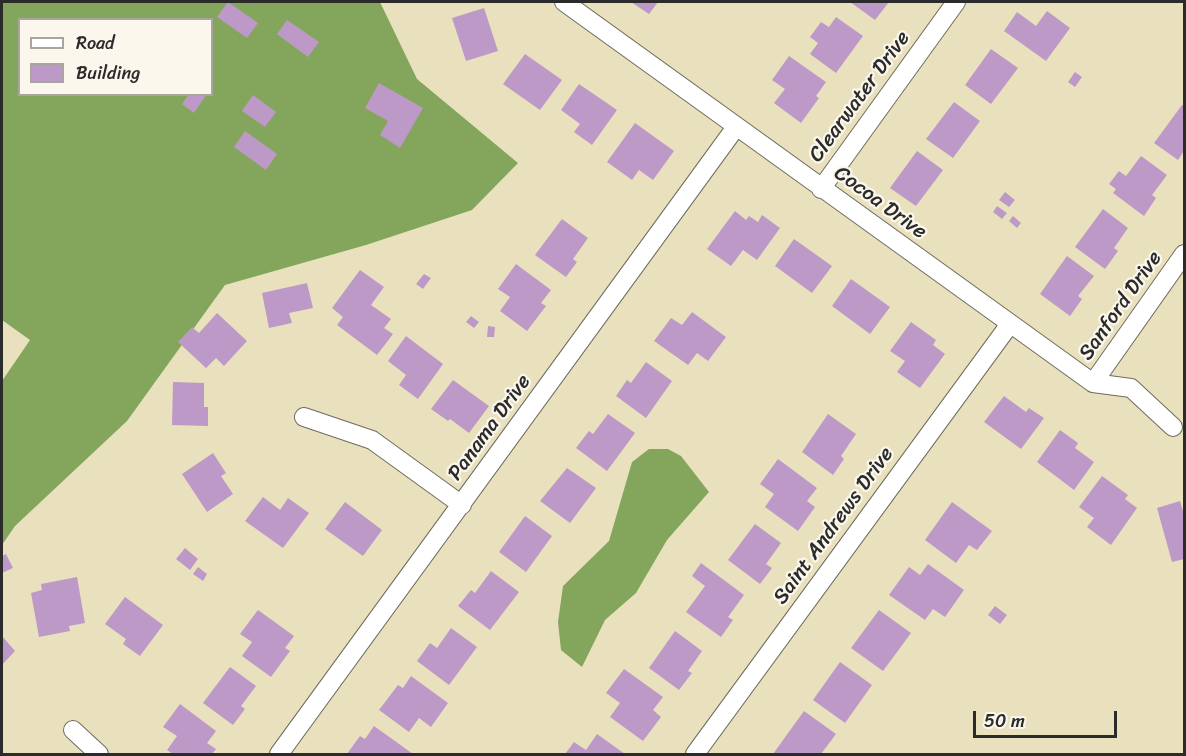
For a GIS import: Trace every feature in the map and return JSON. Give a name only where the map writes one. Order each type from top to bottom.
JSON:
[{"type":"street","name":"Cocoa Drive","points":[[564,2],[1093,383],[1131,388],[1173,427]]},
{"type":"street","name":"Clearwater Drive","points":[[821,189],[956,2]]},
{"type":"street","name":"Panama Drive","points":[[279,754],[736,127]]},
{"type":"street","name":"Sanford Drive","points":[[1093,383],[1185,254]]},
{"type":"street","name":"Saint Andrews Drive","points":[[694,754],[1010,324]]},
{"type":"street","points":[[304,417],[372,440],[462,505]]},
{"type":"street","points":[[73,730],[99,754]]},
{"type":"green space","points":[[2,2],[380,2],[417,79],[518,163],[472,210],[366,245],[225,285],[127,421],[15,526],[2,545],[2,381],[30,340],[2,320]]},
{"type":"green space","points":[[649,449],[668,449],[681,456],[709,492],[667,540],[636,593],[605,620],[582,667],[561,650],[558,622],[563,586],[609,541],[632,462]]},
{"type":"building","points":[[228,2],[258,23],[247,38],[217,17]]},
{"type":"building","points":[[631,2],[658,2],[649,14]]},
{"type":"building","points":[[850,2],[889,2],[875,20]]},
{"type":"building","points":[[484,8],[498,51],[466,61],[452,18]]},
{"type":"building","points":[[1047,11],[1070,28],[1046,61],[1004,31],[1017,12],[1036,26]]},
{"type":"building","points":[[836,17],[863,36],[836,73],[810,54],[818,43],[810,37],[821,22],[829,27]]},
{"type":"building","points":[[287,20],[319,42],[308,57],[277,34]]},
{"type":"building","points":[[991,49],[1018,68],[991,104],[965,85]]},
{"type":"building","points":[[525,54],[562,80],[540,110],[503,84]]},
{"type":"building","points":[[789,56],[826,82],[816,96],[819,98],[801,123],[774,103],[785,89],[772,80]]},
{"type":"building","points":[[1075,72],[1082,77],[1075,87],[1068,82]]},
{"type":"building","points":[[379,83],[423,108],[400,148],[380,135],[388,121],[365,108]]},
{"type":"building","points":[[579,84],[617,110],[592,145],[574,132],[580,124],[561,110]]},
{"type":"building","points":[[253,95],[276,112],[265,127],[242,111]]},
{"type":"building","points":[[188,96],[206,96],[194,113],[182,104]]},
{"type":"building","points":[[954,102],[980,121],[953,158],[926,139]]},
{"type":"building","points":[[1182,105],[1184,106],[1184,151],[1178,160],[1154,143]]},
{"type":"building","points":[[635,123],[674,151],[653,180],[639,170],[632,180],[607,162]]},
{"type":"building","points":[[245,131],[277,154],[266,170],[234,147]]},
{"type":"building","points":[[917,151],[943,170],[916,206],[890,188]]},
{"type":"building","points":[[1141,156],[1167,175],[1152,195],[1156,198],[1144,216],[1113,193],[1116,189],[1109,184],[1119,171],[1126,176]]},
{"type":"building","points":[[1005,192],[1015,200],[1009,207],[999,200]]},
{"type":"building","points":[[997,206],[1007,213],[1002,219],[993,212]]},
{"type":"building","points":[[1103,209],[1128,228],[1114,248],[1118,251],[1105,269],[1075,247]]},
{"type":"building","points":[[735,211],[746,220],[749,216],[758,222],[762,215],[780,228],[757,260],[743,250],[731,266],[707,249]]},
{"type":"building","points":[[1013,216],[1021,223],[1017,228],[1009,221]]},
{"type":"building","points":[[562,219],[588,238],[573,259],[577,262],[566,277],[535,255]]},
{"type":"building","points":[[794,239],[832,266],[812,293],[775,266]]},
{"type":"building","points":[[1067,256],[1094,276],[1078,296],[1082,299],[1070,316],[1040,294]]},
{"type":"building","points":[[516,264],[551,290],[541,303],[546,306],[527,331],[500,311],[510,297],[498,289]]},
{"type":"building","points":[[360,270],[384,287],[371,305],[391,319],[384,328],[393,334],[377,355],[337,325],[343,317],[332,308]]},
{"type":"building","points":[[424,274],[431,278],[423,289],[416,284]]},
{"type":"building","points":[[851,279],[890,307],[870,334],[832,306]]},
{"type":"building","points":[[307,283],[313,308],[289,313],[292,323],[269,328],[262,293]]},
{"type":"building","points":[[692,312],[726,337],[708,361],[697,353],[688,365],[654,341],[671,318],[682,325]]},
{"type":"building","points":[[217,313],[247,341],[224,366],[216,358],[206,368],[178,342],[192,327],[199,333]]},
{"type":"building","points":[[471,316],[479,322],[474,328],[466,322]]},
{"type":"building","points":[[911,322],[936,340],[933,345],[945,354],[920,388],[897,372],[905,361],[890,351]]},
{"type":"building","points":[[488,326],[495,327],[494,337],[487,337]]},
{"type":"building","points":[[406,336],[443,364],[418,399],[399,385],[406,375],[388,361]]},
{"type":"building","points":[[646,362],[672,381],[646,418],[616,396],[627,380],[631,383]]},
{"type":"building","points":[[453,380],[489,406],[469,433],[431,409]]},
{"type":"building","points":[[173,382],[204,383],[204,407],[208,407],[208,426],[172,425]]},
{"type":"building","points":[[1004,396],[1026,412],[1029,408],[1044,418],[1021,449],[984,422]]},
{"type":"building","points":[[608,414],[635,433],[607,471],[576,448],[589,431],[593,434]]},
{"type":"building","points":[[828,414],[856,434],[841,456],[844,459],[833,475],[802,452]]},
{"type":"building","points":[[1060,430],[1078,443],[1075,448],[1094,462],[1074,490],[1037,462]]},
{"type":"building","points":[[213,453],[226,473],[221,476],[233,494],[207,512],[182,474]]},
{"type":"building","points":[[778,459],[817,488],[807,501],[815,507],[798,531],[765,507],[774,494],[760,484]]},
{"type":"building","points":[[567,468],[596,488],[570,523],[540,501]]},
{"type":"building","points":[[1102,476],[1128,495],[1125,499],[1137,508],[1111,545],[1087,527],[1094,518],[1079,507]]},
{"type":"building","points":[[263,497],[280,510],[288,498],[309,513],[283,548],[245,521]]},
{"type":"building","points":[[1180,501],[1184,511],[1184,559],[1172,562],[1157,508]]},
{"type":"building","points":[[345,502],[382,530],[363,556],[325,529]]},
{"type":"building","points":[[952,502],[992,531],[977,550],[969,545],[956,563],[925,540]]},
{"type":"building","points":[[525,516],[552,536],[526,572],[499,552]]},
{"type":"building","points":[[755,524],[781,543],[766,564],[772,568],[760,584],[728,560]]},
{"type":"building","points":[[185,548],[198,559],[190,570],[176,559]]},
{"type":"building","points":[[6,554],[13,568],[2,573],[2,556]]},
{"type":"building","points":[[701,563],[744,595],[728,617],[733,620],[721,637],[686,612],[705,586],[692,576]]},
{"type":"building","points":[[928,564],[964,590],[945,617],[933,609],[925,620],[889,595],[909,567],[920,575]]},
{"type":"building","points":[[198,567],[207,574],[203,581],[193,574]]},
{"type":"building","points":[[491,571],[519,592],[490,630],[458,606],[471,590],[475,593]]},
{"type":"building","points":[[77,577],[85,623],[69,626],[70,631],[39,637],[31,593],[42,590],[41,584]]},
{"type":"building","points":[[125,597],[163,625],[140,656],[123,644],[126,639],[105,624]]},
{"type":"building","points":[[995,606],[1007,615],[1000,624],[988,615]]},
{"type":"building","points":[[258,610],[294,636],[285,648],[290,651],[271,677],[242,656],[252,642],[240,634]]},
{"type":"building","points":[[879,610],[911,633],[883,671],[851,648]]},
{"type":"building","points":[[451,628],[477,647],[449,685],[417,661],[430,643],[437,648]]},
{"type":"building","points":[[675,631],[702,651],[688,671],[692,673],[679,690],[649,668]]},
{"type":"building","points":[[2,636],[15,651],[2,665]]},
{"type":"building","points":[[840,662],[872,685],[845,723],[813,700]]},
{"type":"building","points":[[230,667],[256,686],[241,706],[245,709],[233,725],[203,703]]},
{"type":"building","points":[[624,669],[663,697],[653,710],[661,717],[643,741],[610,717],[620,703],[606,693]]},
{"type":"building","points":[[411,676],[448,703],[431,727],[419,718],[409,732],[379,710],[398,685],[403,688]]},
{"type":"building","points":[[180,704],[216,731],[207,743],[216,749],[212,754],[173,754],[167,750],[177,736],[163,727]]},
{"type":"building","points":[[804,711],[836,734],[821,754],[773,754]]},
{"type":"building","points":[[374,726],[413,754],[347,754],[360,736],[365,739]]},
{"type":"building","points":[[597,734],[625,754],[565,754],[574,742],[586,750]]}]
